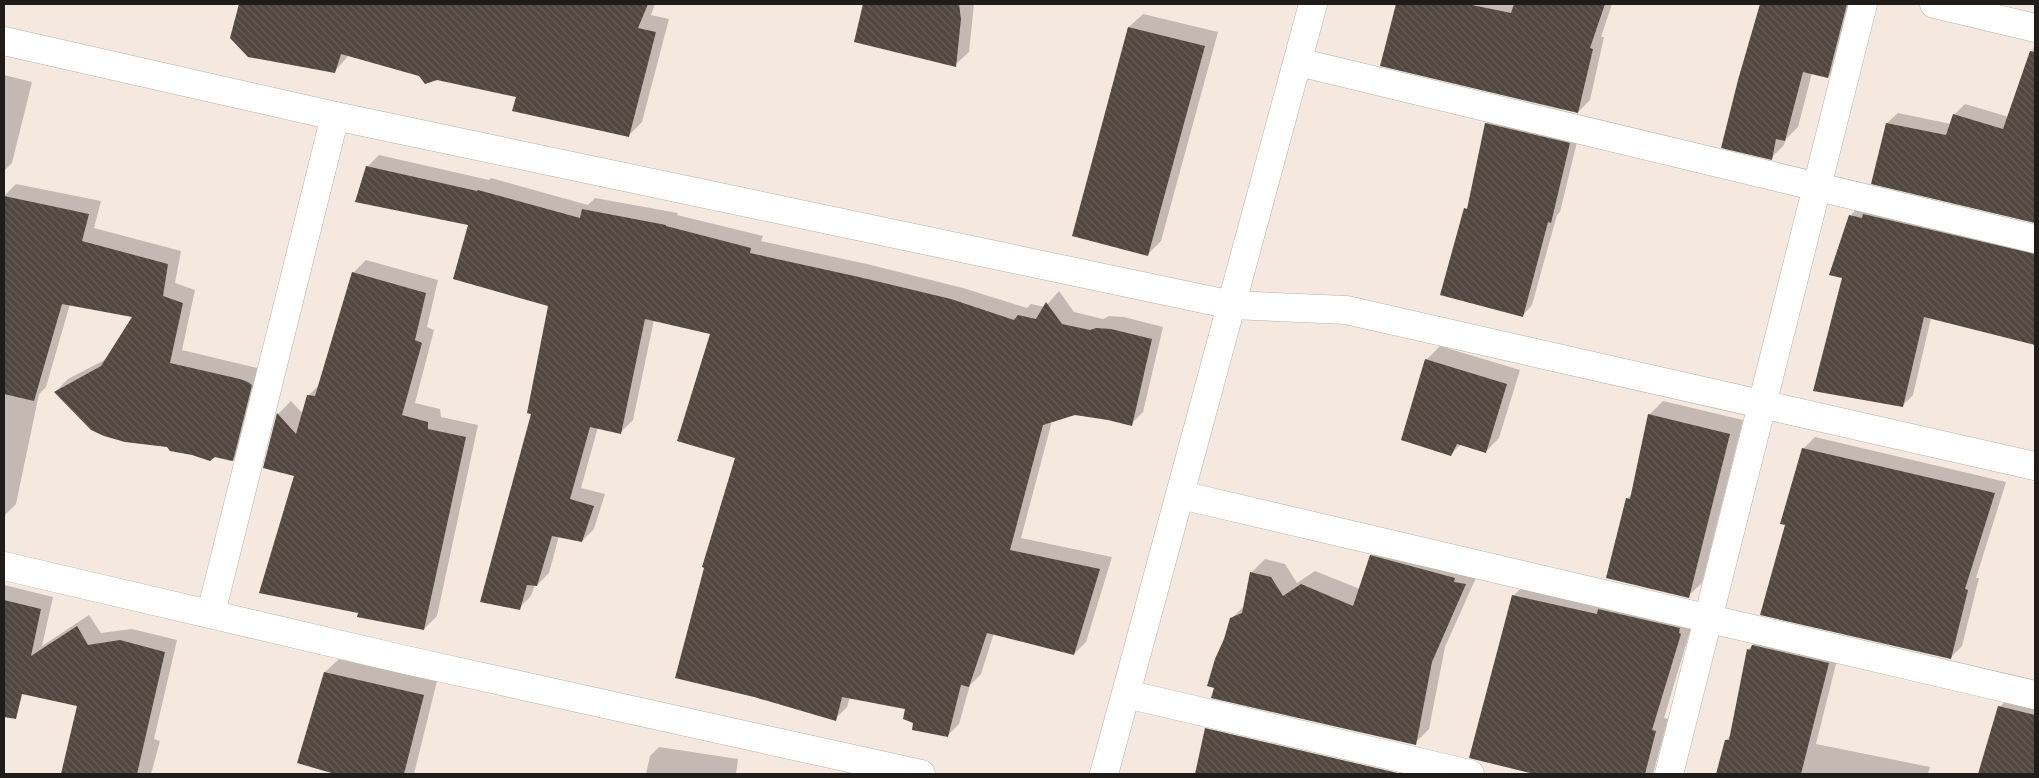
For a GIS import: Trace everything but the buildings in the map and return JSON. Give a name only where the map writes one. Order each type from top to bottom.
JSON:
[{"type":"street","points":[[1104,774],[1313,4]]},
{"type":"street","points":[[1669,774],[1863,4]]},
{"type":"street","points":[[1934,4],[2035,28]]},
{"type":"street","points":[[4,41],[335,116],[1232,305],[1346,310],[2035,466]]},
{"type":"street","points":[[1298,62],[2035,239]]},
{"type":"street","points":[[211,613],[335,116]]},
{"type":"street","points":[[1181,495],[2035,695]]},
{"type":"street","points":[[4,566],[406,660],[921,774]]},
{"type":"street","points":[[1126,694],[1470,774]]}]
